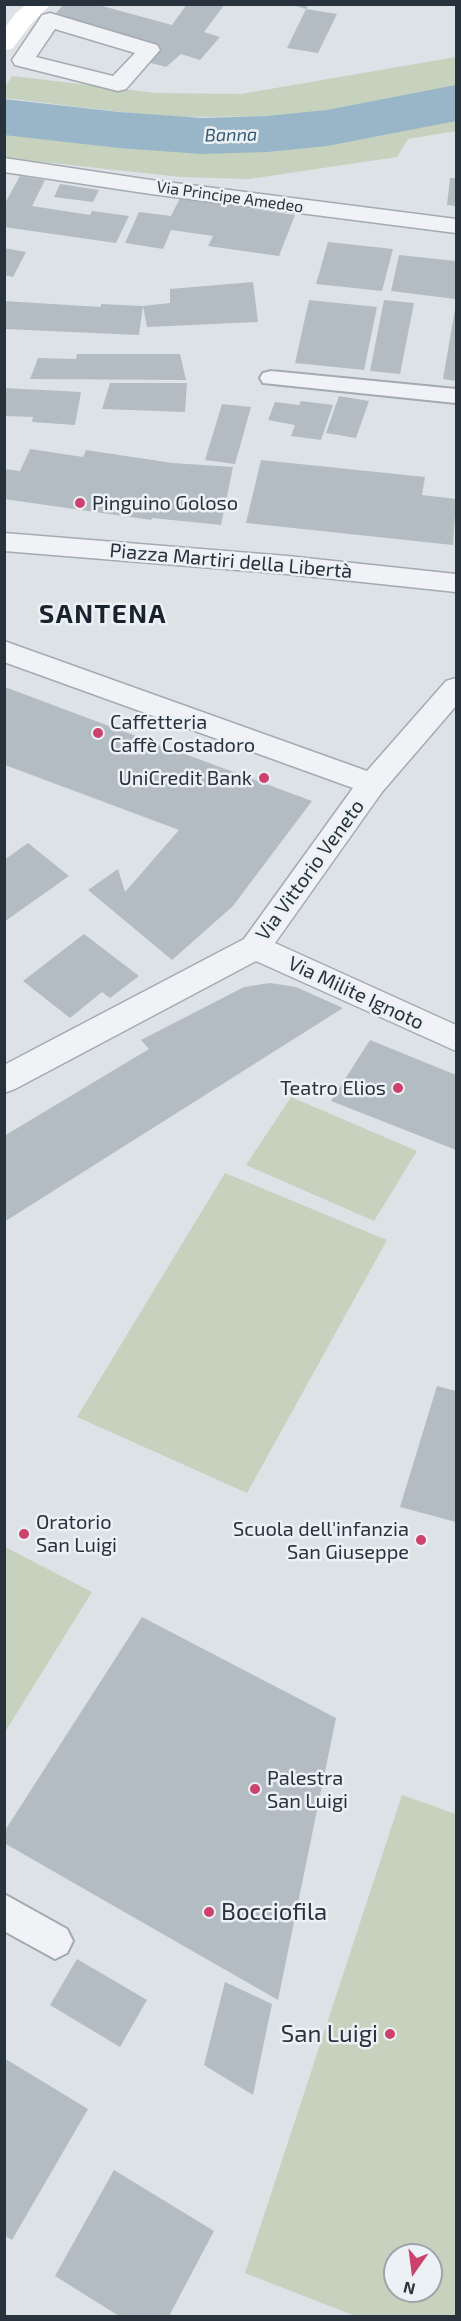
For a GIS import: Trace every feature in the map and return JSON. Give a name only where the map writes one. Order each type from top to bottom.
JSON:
[{"type":"street","points":[[4,44],[24,18],[41,4]]},
{"type":"street","points":[[50,20],[149,50],[118,84],[23,60],[50,20]]},
{"type":"street","name":"Via Principe Amedeo","points":[[4,165],[456,226]]},
{"type":"street","name":"Piazza Martiri della Libertà","points":[[4,542],[275,564],[456,583]]},
{"type":"street","points":[[4,651],[372,784]]},
{"type":"street","name":"Via Vittorio Veneto","points":[[4,1080],[255,946],[372,784],[456,688]]},
{"type":"street","name":"Via Milite Ignoto","points":[[255,946],[456,1039]]},
{"type":"lane","points":[[271,378],[456,396]]},
{"type":"lane","points":[[4,1911],[55,1941]]},
{"type":"green space","points":[[456,57],[456,94],[305,116],[162,117],[5,98],[5,87],[12,76],[156,93],[241,94]]},
{"type":"green space","points":[[456,109],[456,131],[408,139],[397,157],[249,179],[181,177],[5,158],[5,128],[239,151],[280,147]]},
{"type":"green space","points":[[291,1097],[417,1151],[374,1221],[246,1165]]},
{"type":"green space","points":[[225,1173],[387,1240],[247,1493],[77,1417]]},
{"type":"green space","points":[[5,1547],[92,1592],[5,1732]]},
{"type":"green space","name":"San Luigi","points":[[402,1795],[456,1814],[456,2316],[355,2316],[245,2273]]},
{"type":"building","points":[[64,4],[95,4],[172,25],[187,4],[225,4],[204,32],[220,37],[200,60],[181,54],[166,67],[140,60],[149,50],[50,20]]},
{"type":"building","points":[[289,4],[309,4],[306,9]]},
{"type":"building","points":[[306,9],[337,14],[318,53],[287,48]]},
{"type":"building","points":[[20,176],[45,180],[32,206],[90,215],[92,211],[129,216],[116,243],[4,227],[4,205]]},
{"type":"building","points":[[450,178],[456,178],[456,206],[447,205]]},
{"type":"building","points":[[60,184],[99,190],[93,202],[54,197]]},
{"type":"building","points":[[180,198],[295,215],[279,256],[208,246],[213,236],[171,230],[163,249],[125,243],[139,212],[171,216]]},
{"type":"building","points":[[328,242],[393,249],[382,291],[316,284]]},
{"type":"building","points":[[4,248],[26,252],[13,277],[4,275]]},
{"type":"building","points":[[399,255],[456,261],[455,299],[391,291]]},
{"type":"building","points":[[253,282],[258,322],[147,327],[143,306],[170,303],[170,289]]},
{"type":"building","points":[[309,300],[377,307],[364,370],[295,363]]},
{"type":"building","points":[[384,300],[414,303],[400,374],[370,371]]},
{"type":"building","points":[[4,301],[101,307],[101,304],[143,306],[139,335],[4,329]]},
{"type":"building","points":[[456,309],[456,381],[443,379]]},
{"type":"building","points":[[77,354],[180,354],[186,380],[30,379],[38,358],[76,359]]},
{"type":"building","points":[[110,383],[187,383],[185,412],[102,409]]},
{"type":"building","points":[[4,388],[81,392],[75,425],[32,422],[33,417],[4,416]]},
{"type":"building","points":[[339,396],[369,401],[356,438],[326,433]]},
{"type":"building","points":[[301,401],[333,405],[321,440],[291,436],[295,425],[268,420],[275,402],[299,405]]},
{"type":"building","points":[[222,404],[251,407],[235,464],[205,460]]},
{"type":"building","points":[[30,449],[83,457],[86,450],[172,463],[233,467],[221,525],[152,518],[151,520],[4,499],[4,469],[20,471]]},
{"type":"building","points":[[261,460],[425,477],[422,495],[456,499],[453,545],[246,523]]},
{"type":"building","points":[[5,687],[312,801],[233,906],[172,960],[88,890],[118,869],[125,892],[179,830],[5,765]]},
{"type":"building","points":[[28,843],[69,876],[4,922],[4,860]]},
{"type":"building","points":[[84,934],[139,976],[110,998],[102,992],[70,1018],[23,981]]},
{"type":"building","points":[[270,983],[296,987],[343,1008],[4,1222],[4,1136],[149,1049],[141,1040],[244,987]]},
{"type":"building","name":"Teatro Elios","points":[[370,1040],[456,1075],[456,1150],[331,1101]]},
{"type":"building","points":[[437,1386],[456,1391],[456,1522],[400,1507]]},
{"type":"building","points":[[142,1617],[336,1718],[278,2000],[4,1843],[4,1832]]},
{"type":"building","points":[[77,1959],[147,2000],[120,2047],[50,2005]]},
{"type":"building","points":[[225,1982],[272,2004],[253,2095],[204,2065]]},
{"type":"building","points":[[4,2058],[88,2109],[12,2240],[4,2235]]},
{"type":"building","points":[[114,2170],[214,2231],[169,2316],[119,2316],[55,2276]]},
{"type":"waterway","name":"Banna","points":[[4,117],[119,130],[202,136],[267,134],[327,128],[456,103]]},
{"type":"place","name":"Pinguino Goloso","points":[[80,503]]},
{"type":"place","name":"Caffetteria Caffè Costadoro","points":[[98,733]]},
{"type":"place","name":"UniCredit Bank","points":[[264,778]]},
{"type":"place","name":"Teatro Elios","points":[[398,1088]]},
{"type":"place","name":"Oratorio San Luigi","points":[[24,1534]]},
{"type":"place","name":"Scuola dell'infanzia San Giuseppe","points":[[421,1540]]},
{"type":"place","name":"Palestra San Luigi","points":[[255,1789]]},
{"type":"place","name":"Bocciofila","points":[[209,1912]]},
{"type":"place","name":"San Luigi","points":[[390,2034]]},
{"type":"district","name":"SANTENA","points":[[103,614]]}]
